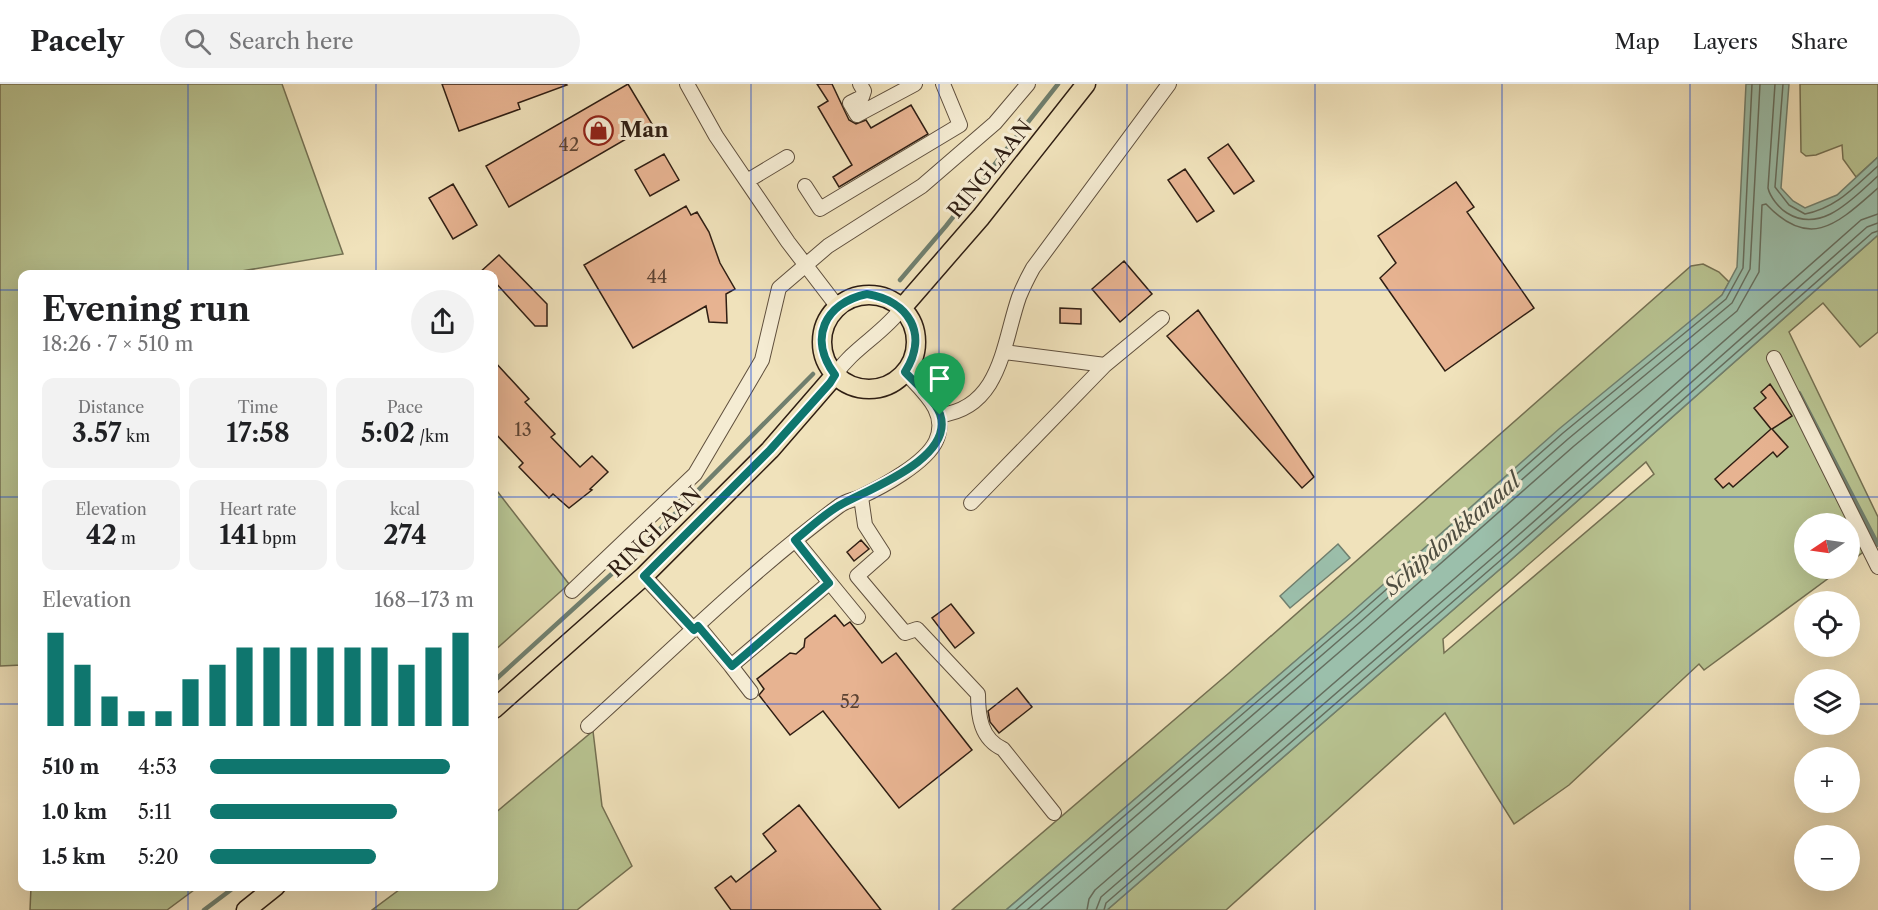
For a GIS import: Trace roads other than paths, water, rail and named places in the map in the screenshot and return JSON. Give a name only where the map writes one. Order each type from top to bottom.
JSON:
[{"type":"main road","name":"RINGLAAN","points":[[902,308],[981,217],[1086,84]]},
{"type":"main road","points":[[867,294],[884,297],[902,308],[915,333],[916,346],[912,361],[905,372],[885,386],[872,389],[858,388],[835,375],[828,366],[822,349],[822,336],[824,325],[837,306],[850,298],[867,294]]},
{"type":"main road","name":"RINGLAAN","points":[[498,705],[644,576],[770,450],[835,375]]},
{"type":"main road","points":[[246,910],[270,891]]},
{"type":"street","points":[[687,84],[716,136],[804,264],[837,306]]},
{"type":"street","points":[[860,84],[864,91],[862,97],[850,104],[857,115],[915,84]]},
{"type":"street","points":[[805,186],[820,209],[960,125],[943,84]]},
{"type":"street","name":"RINGLAAN","points":[[572,591],[695,474],[762,360],[779,288],[804,264],[922,186],[995,123],[1028,84]]},
{"type":"street","points":[[940,415],[954,413],[970,406],[986,389],[1004,352],[1020,296],[1033,268],[1169,84]]},
{"type":"street","points":[[747,181],[787,157]]},
{"type":"street","points":[[835,375],[846,359],[891,323],[902,308]]},
{"type":"street","points":[[971,503],[1105,365],[1162,318]]},
{"type":"street","points":[[1004,352],[1105,365]]},
{"type":"street","points":[[1774,358],[1878,567]]},
{"type":"street","points":[[588,726],[795,540],[842,504],[861,497],[925,456],[940,430],[940,415],[905,372]]},
{"type":"street","points":[[861,497],[865,525],[883,553],[857,576],[905,633],[917,629],[978,694],[978,710],[982,728],[993,744],[1003,749],[1054,813]]},
{"type":"street","points":[[795,540],[858,617]]},
{"type":"street","points":[[644,576],[732,666],[751,692]]},
{"type":"street","points":[[732,666],[829,583]]},
{"type":"water","name":"Schipdonkkanaal","points":[[1746,84],[1789,84],[1781,188],[1793,201],[1805,208],[1837,195],[1878,157],[1878,235],[1514,557],[1107,910],[1006,910],[1351,613],[1559,429],[1722,295],[1737,267]]},
{"type":"water","points":[[1338,544],[1350,558],[1290,608],[1280,596]]},
{"type":"waterway","points":[[900,280],[946,226],[1058,84]]},
{"type":"waterway","points":[[636,553],[813,374]]},
{"type":"waterway","points":[[1799,393],[1878,545]]},
{"type":"waterway","points":[[498,677],[616,570]]},
{"type":"waterway","points":[[204,910],[229,891]]},
{"type":"place","name":"Man","points":[[599,130]]}]
